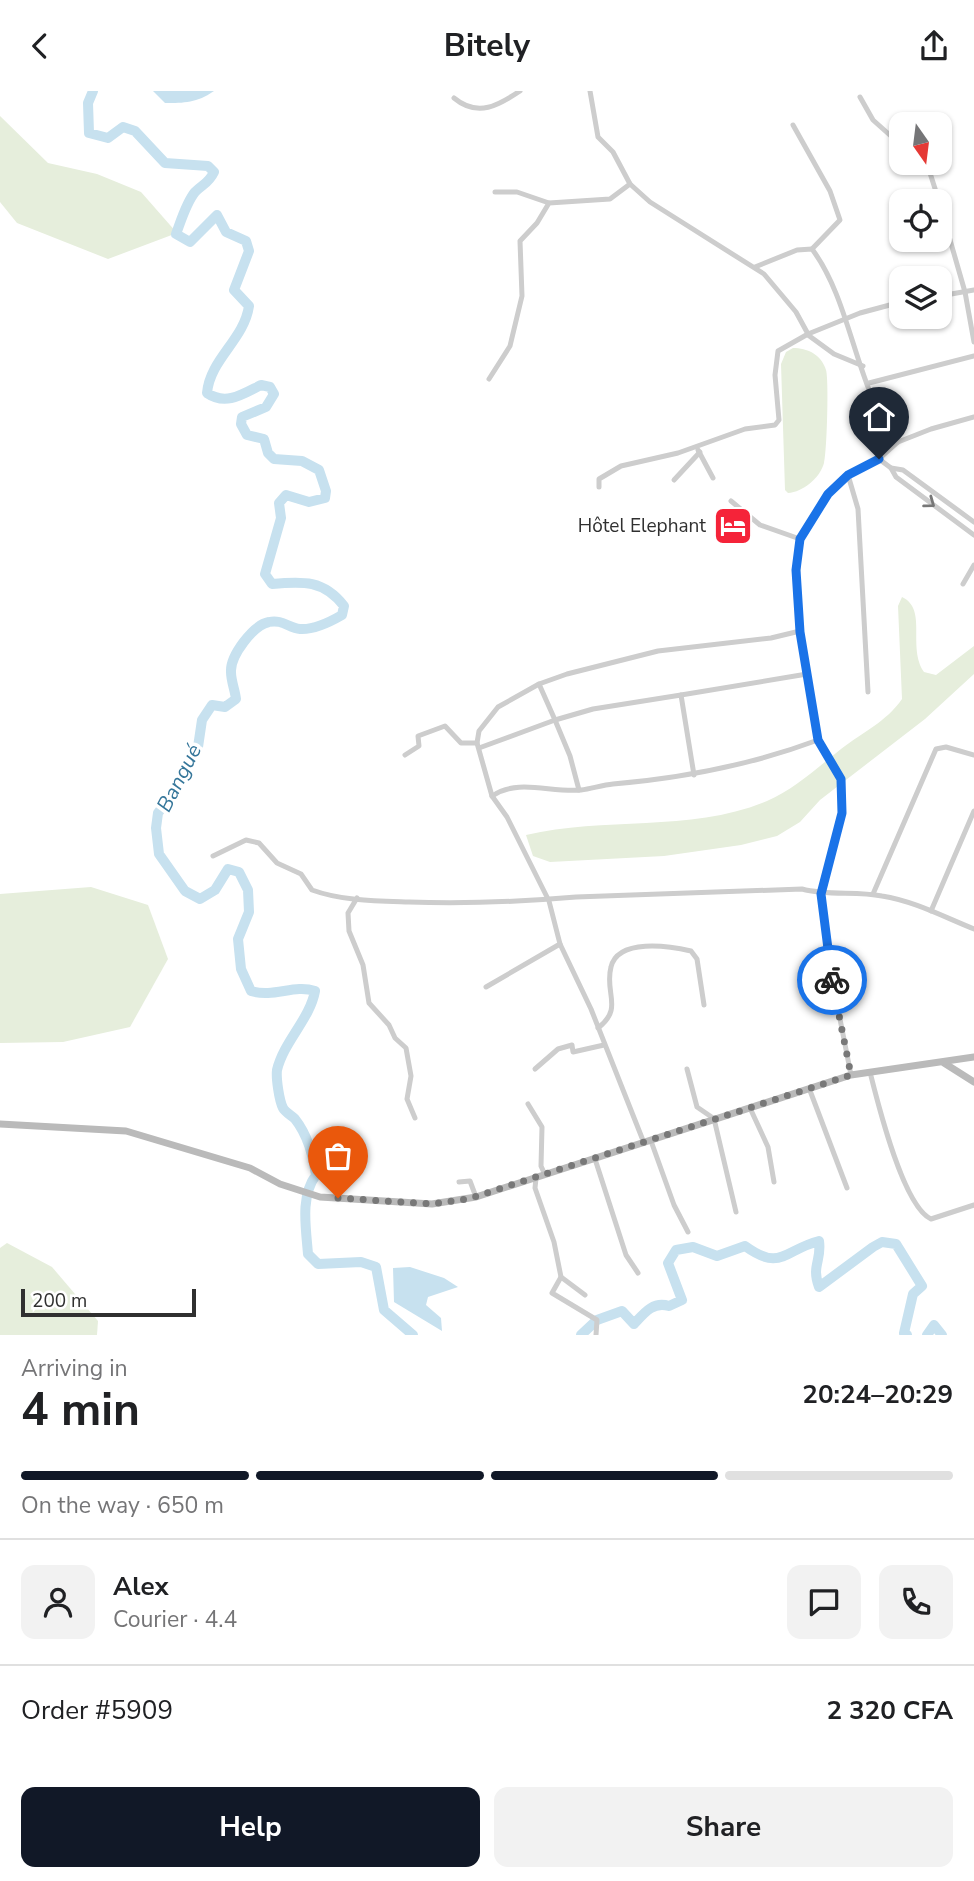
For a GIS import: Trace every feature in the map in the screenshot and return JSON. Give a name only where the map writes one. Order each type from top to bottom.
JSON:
[{"type":"main road","points":[[0,1124],[126,1131],[250,1168],[320,1197],[432,1204],[476,1197],[851,1075],[944,1063],[974,1056]]},
{"type":"main road","points":[[944,1063],[974,1082]]},
{"type":"street","points":[[454,98],[479,109],[491,108],[509,102],[520,91]]},
{"type":"street","points":[[590,91],[598,137],[612,152],[630,184],[650,202],[755,267],[796,312],[808,334],[834,354],[863,366]]},
{"type":"street","points":[[860,97],[873,120],[889,134]]},
{"type":"street","points":[[755,267],[797,250],[812,249],[840,220],[830,191],[793,125]]},
{"type":"street","points":[[495,193],[517,192],[549,203],[610,199],[630,184]]},
{"type":"street","points":[[489,379],[510,346],[522,296],[520,241],[537,223],[549,203]]},
{"type":"street","points":[[952,248],[965,292],[974,342]]},
{"type":"street","points":[[812,249],[845,319],[881,415],[898,442]]},
{"type":"street","points":[[952,294],[974,291]]},
{"type":"street","points":[[599,487],[599,479],[621,466],[698,450],[745,429],[775,425],[779,420],[775,375],[778,351],[808,334],[889,306]]},
{"type":"street","points":[[869,383],[974,356]]},
{"type":"street","points":[[851,1075],[829,963],[821,894],[842,813],[841,787],[834,765],[818,740],[800,632],[796,596],[800,539],[828,494],[848,475],[879,459],[898,442],[974,417]]},
{"type":"street","points":[[698,450],[713,478]]},
{"type":"street","points":[[674,480],[698,450]]},
{"type":"street","points":[[879,459],[891,468],[896,477],[974,535]]},
{"type":"street","points":[[891,468],[903,470],[974,522]]},
{"type":"street","points":[[848,475],[858,509],[867,692]]},
{"type":"street","points":[[731,501],[760,525],[800,539]]},
{"type":"street","points":[[962,584],[974,565]]},
{"type":"street","points":[[688,1232],[560,944],[549,901],[507,817],[492,796],[478,745],[483,723],[491,714],[539,684],[658,651],[771,638],[800,632]]},
{"type":"street","points":[[405,755],[419,746],[418,736],[445,726],[461,743],[478,745],[593,709],[807,674]]},
{"type":"street","points":[[539,684],[570,756],[579,790]]},
{"type":"street","points":[[681,695],[694,775]]},
{"type":"street","points":[[492,796],[505,787],[579,790],[694,775],[765,759],[818,740]]},
{"type":"street","points":[[873,894],[936,749],[946,747],[974,755]]},
{"type":"street","points":[[931,911],[974,811]]},
{"type":"street","points":[[213,856],[246,840],[259,843],[277,863],[301,874],[312,890],[357,898],[459,905],[549,901],[576,897],[802,889],[821,894],[873,894],[931,911],[974,929]]},
{"type":"street","points":[[357,898],[348,913],[349,931],[363,965],[369,1003],[388,1025],[395,1038],[406,1048],[411,1076],[407,1099],[415,1118]]},
{"type":"street","points":[[486,987],[560,944]]},
{"type":"street","points":[[598,1028],[609,1019],[612,1007],[611,966],[620,953],[638,948],[658,946],[691,951],[697,959],[704,1005]]},
{"type":"street","points":[[535,1069],[558,1049],[572,1045],[573,1052],[604,1045]]},
{"type":"street","points":[[687,1069],[697,1107],[713,1118],[736,1212]]},
{"type":"street","points":[[870,1072],[896,1161],[920,1212],[931,1219],[974,1205]]},
{"type":"street","points":[[809,1088],[847,1188]]},
{"type":"street","points":[[528,1104],[542,1127],[541,1167],[545,1175]]},
{"type":"street","points":[[750,1108],[768,1147],[774,1182]]},
{"type":"street","points":[[594,1159],[626,1255],[638,1273]]},
{"type":"street","points":[[536,1178],[537,1197],[554,1242],[561,1276],[552,1293],[597,1321],[596,1335]]},
{"type":"street","points":[[459,1182],[470,1181],[476,1197]]},
{"type":"street","points":[[561,1276],[585,1294]]},
{"type":"green space","points":[[0,116],[48,163],[97,174],[141,192],[177,233],[108,259],[17,223],[0,202]]},
{"type":"green space","points":[[793,348],[813,353],[824,364],[827,432],[824,463],[819,474],[805,487],[788,493],[785,490],[781,364],[786,352]]},
{"type":"green space","points":[[902,597],[914,610],[917,651],[924,672],[936,675],[974,646],[974,674],[925,719],[820,800],[800,822],[777,836],[741,845],[664,856],[550,862],[533,856],[526,835],[586,826],[708,817],[767,801],[797,784],[881,720],[902,699],[898,606]]},
{"type":"green space","points":[[91,887],[148,905],[168,959],[130,1027],[63,1042],[0,1043],[0,894]]},
{"type":"green space","points":[[7,1243],[52,1267],[98,1321],[97,1335],[0,1335],[0,1248]]},
{"type":"water","points":[[153,91],[214,91],[190,101],[165,103]]},
{"type":"water","points":[[410,1267],[444,1278],[458,1287],[428,1297],[426,1305],[441,1318],[442,1331],[394,1302],[393,1268]]},
{"type":"waterway","name":"Bangué","points":[[93,91],[88,103],[89,133],[108,138],[123,127],[135,131],[165,163],[208,166],[214,172],[192,196],[176,234],[190,242],[217,215],[226,232],[246,241],[249,251],[234,290],[249,306],[241,329],[214,370],[207,393],[228,399],[261,385],[270,387],[274,394],[266,407],[242,417],[241,424],[247,435],[264,439],[268,453],[274,459],[302,461],[319,470],[326,491],[325,498],[309,502],[286,495],[279,503],[281,518],[265,574],[272,584],[303,583],[321,587],[344,606],[342,615],[311,628],[300,629],[278,622],[263,624],[238,650],[231,675],[236,699],[225,707],[212,705],[202,720],[198,747],[173,793],[158,813],[156,828],[159,854],[185,891],[200,899],[215,890],[228,869],[239,872],[248,890],[249,912],[238,939],[241,969],[251,991],[315,991],[308,1011],[285,1049],[277,1070],[283,1108],[295,1119],[303,1132],[315,1168],[316,1175],[306,1202],[308,1254],[318,1264],[361,1262],[376,1267],[384,1310],[413,1335]]},
{"type":"waterway","name":"Bangué","points":[[581,1335],[597,1320],[622,1311],[634,1324],[654,1307],[669,1306],[682,1300],[668,1263],[676,1250],[693,1247],[717,1256],[745,1246],[757,1254],[775,1258],[819,1241],[816,1268],[819,1287],[873,1247],[882,1242],[896,1244],[922,1286],[913,1294],[904,1333],[907,1335]]},
{"type":"waterway","name":"Bangué","points":[[927,1335],[934,1325],[942,1335]]},
{"type":"way so far","points":[[338,1198],[432,1204],[468,1199],[851,1075],[832,980]]},
{"type":"place","name":"Hôtel Elephant","points":[[733,526]]},
{"type":"route","points":[[832,980],[821,894],[842,813],[841,779],[818,740],[800,632],[796,570],[800,539],[828,494],[848,475],[879,459]]}]
